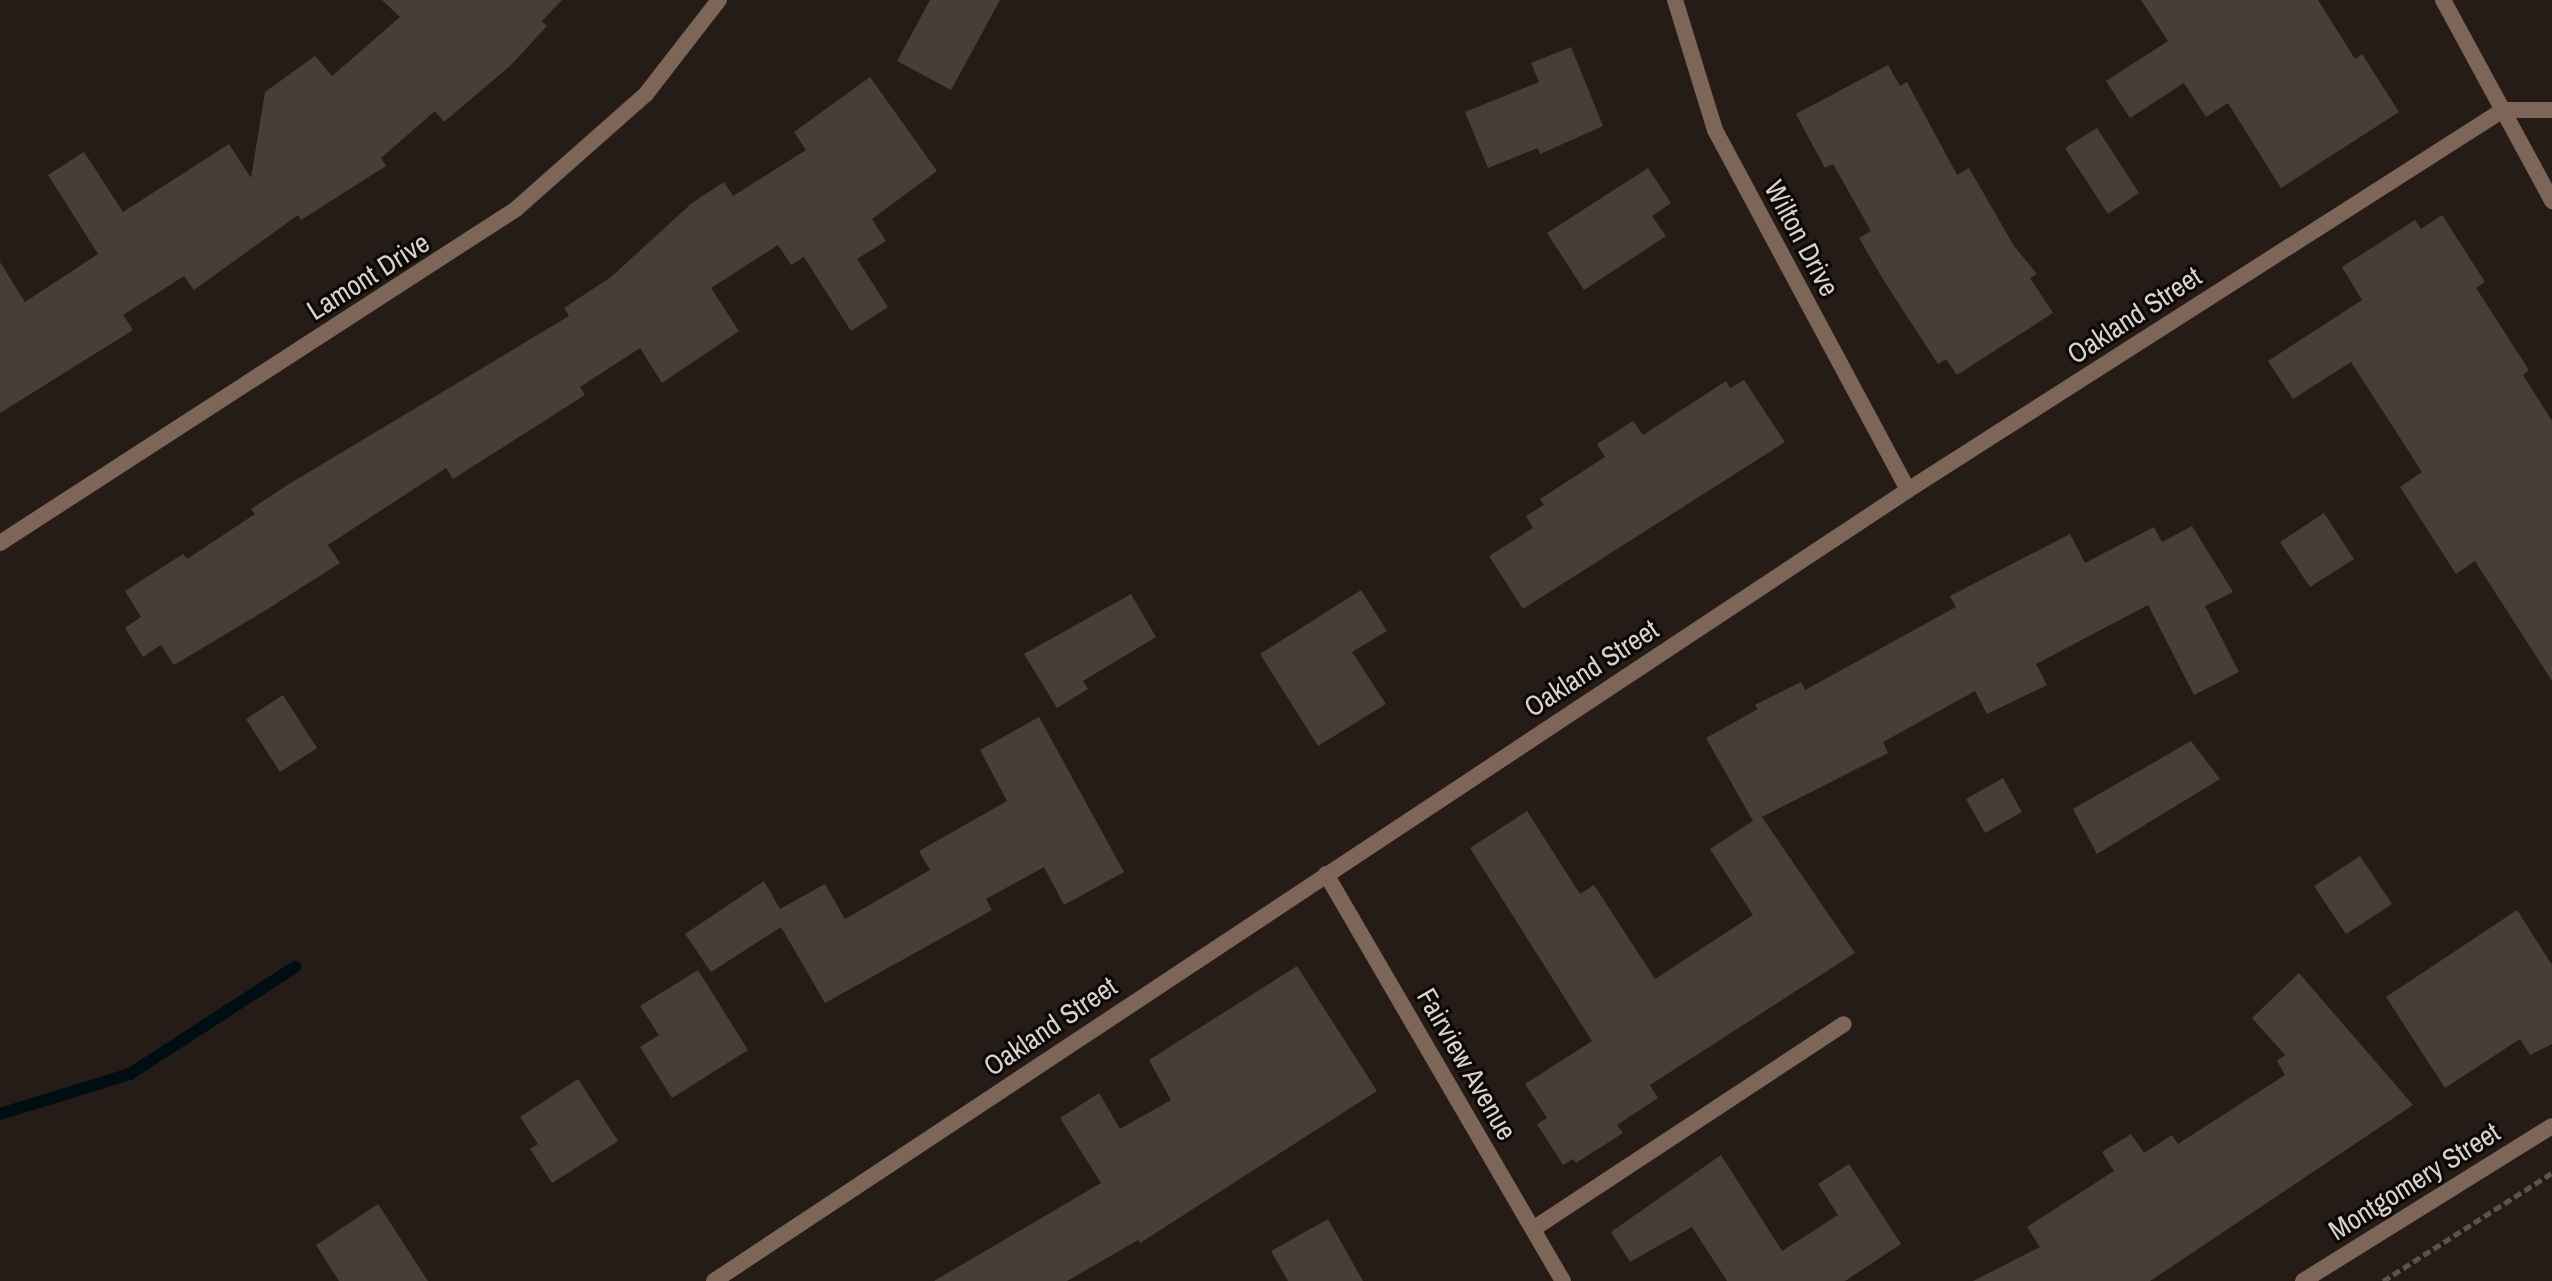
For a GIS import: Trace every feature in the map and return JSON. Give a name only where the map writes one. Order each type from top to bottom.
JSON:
[{"type":"street","name":"Lamont Drive","points":[[0,543],[516,209],[646,94],[719,0]]},
{"type":"street","name":"Wilton Drive","points":[[1675,0],[1715,130],[1908,490]]},
{"type":"street","points":[[2443,0],[2552,201]]},
{"type":"street","name":"Oakland Street","points":[[714,1281],[1908,490],[2503,110]]},
{"type":"street","points":[[2503,110],[2552,110]]},
{"type":"street","name":"Fairview Avenue","points":[[1326,874],[1563,1281]]},
{"type":"street","points":[[1533,1229],[1844,1024]]},
{"type":"street","name":"Montgomery Street","points":[[2303,1281],[2552,1126]]},
{"type":"path","points":[[2383,1281],[2552,1173]]},
{"type":"building","points":[[382,0],[562,0],[542,21],[547,26],[510,66],[444,122],[435,111],[381,158],[386,166],[301,220],[298,215],[194,290],[184,276],[123,315],[133,330],[0,413],[0,262],[25,302],[98,254],[48,175],[84,152],[123,212],[229,144],[251,178],[265,92],[315,56],[332,76],[400,17]]},
{"type":"building","points":[[930,0],[1000,0],[951,90],[897,61]]},
{"type":"building","points":[[2141,0],[2318,0],[2355,59],[2362,54],[2399,112],[2281,188],[2228,103],[2206,117],[2184,83],[2130,118],[2106,81],[2168,41]]},
{"type":"building","points":[[1571,47],[1603,126],[1540,154],[1538,148],[1488,168],[1465,112],[1539,82],[1531,63]]},
{"type":"building","points":[[1888,65],[1900,86],[1907,82],[1957,175],[1969,168],[2014,246],[2037,274],[2030,278],[2053,313],[1957,375],[1946,359],[1938,364],[1884,281],[1859,238],[1871,231],[1833,164],[1825,168],[1796,114]]},
{"type":"building","points":[[870,77],[937,171],[872,219],[886,241],[857,259],[888,307],[851,331],[804,257],[791,265],[778,245],[711,288],[739,331],[662,383],[640,348],[580,387],[585,395],[453,479],[446,468],[328,545],[340,563],[266,610],[174,665],[161,645],[143,657],[125,628],[141,617],[125,591],[183,554],[187,559],[255,514],[251,509],[289,484],[569,316],[564,308],[611,277],[692,203],[724,182],[733,196],[806,150],[794,132]]},
{"type":"building","points":[[2097,128],[2139,193],[2108,214],[2065,148]]},
{"type":"building","points":[[1648,168],[1671,203],[1652,216],[1666,236],[1584,290],[1547,233]]},
{"type":"building","points":[[2442,215],[2485,282],[2476,288],[2529,370],[2523,375],[2552,421],[2552,681],[2475,561],[2456,574],[2400,487],[2422,472],[2351,362],[2293,399],[2268,361],[2362,300],[2342,267],[2415,220],[2421,229]]},
{"type":"building","points":[[1744,380],[1785,442],[1523,609],[1489,556],[1533,528],[1526,516],[1544,505],[1540,499],[1605,457],[1597,444],[1633,421],[1643,435],[1726,381],[1730,388]]},
{"type":"building","points":[[2324,513],[2354,559],[2310,587],[2280,542]]},
{"type":"building","points":[[2192,526],[2233,592],[2205,606],[2239,672],[2194,695],[2148,605],[2036,664],[2047,685],[1987,714],[1975,691],[1883,742],[1888,753],[1762,817],[1855,953],[1650,1085],[1658,1098],[1617,1125],[1623,1133],[1576,1163],[1573,1159],[1563,1165],[1537,1124],[1547,1118],[1525,1084],[1592,1041],[1470,848],[1527,811],[1580,894],[1594,885],[1655,979],[1753,915],[1710,849],[1753,821],[1706,738],[1758,709],[1755,705],[1801,682],[1805,690],[1956,607],[1950,596],[2070,534],[2085,563],[2154,527],[2162,542]]},
{"type":"building","points":[[1361,590],[1387,631],[1352,652],[1386,704],[1318,746],[1260,654]]},
{"type":"building","points":[[1131,594],[1156,637],[1083,681],[1088,689],[1057,708],[1024,654]]},
{"type":"building","points":[[283,695],[317,748],[280,772],[246,719]]},
{"type":"building","points":[[1039,717],[1124,872],[1064,905],[1044,867],[986,899],[992,910],[825,1003],[781,927],[711,972],[685,934],[764,881],[780,909],[825,884],[845,919],[930,870],[919,851],[1007,801],[980,750]]},
{"type":"building","points":[[2191,741],[2220,779],[2097,854],[2073,809]]},
{"type":"building","points":[[2003,778],[2022,812],[1985,833],[1966,799]]},
{"type":"building","points":[[2360,856],[2392,904],[2346,934],[2314,886]]},
{"type":"building","points":[[2517,910],[2552,965],[2552,1044],[2530,1055],[2520,1039],[2445,1088],[2386,997]]},
{"type":"building","points":[[1297,966],[1377,1091],[1140,1243],[1138,1240],[1067,1281],[934,1281],[1101,1183],[1060,1118],[1099,1093],[1120,1129],[1171,1100],[1149,1060]]},
{"type":"building","points":[[698,970],[748,1050],[672,1098],[640,1047],[659,1035],[640,1006]]},
{"type":"building","points":[[2299,973],[2413,1105],[2150,1281],[1973,1281],[2040,1247],[2027,1227],[2114,1171],[2102,1152],[2131,1134],[2144,1153],[2172,1135],[2178,1144],[2285,1075],[2277,1061],[2285,1055],[2252,1018]]},
{"type":"building","points":[[578,1079],[618,1141],[552,1183],[530,1149],[538,1144],[520,1117]]},
{"type":"building","points":[[1721,1155],[1782,1251],[1838,1215],[1818,1184],[1849,1164],[1901,1244],[1845,1281],[1727,1281],[1692,1227],[1630,1262],[1611,1232]]},
{"type":"building","points":[[378,1204],[428,1281],[339,1281],[316,1245]]},
{"type":"building","points":[[1328,1219],[1363,1281],[1288,1281],[1271,1251]]},
{"type":"waterway","points":[[0,1114],[130,1074],[295,967]]}]
